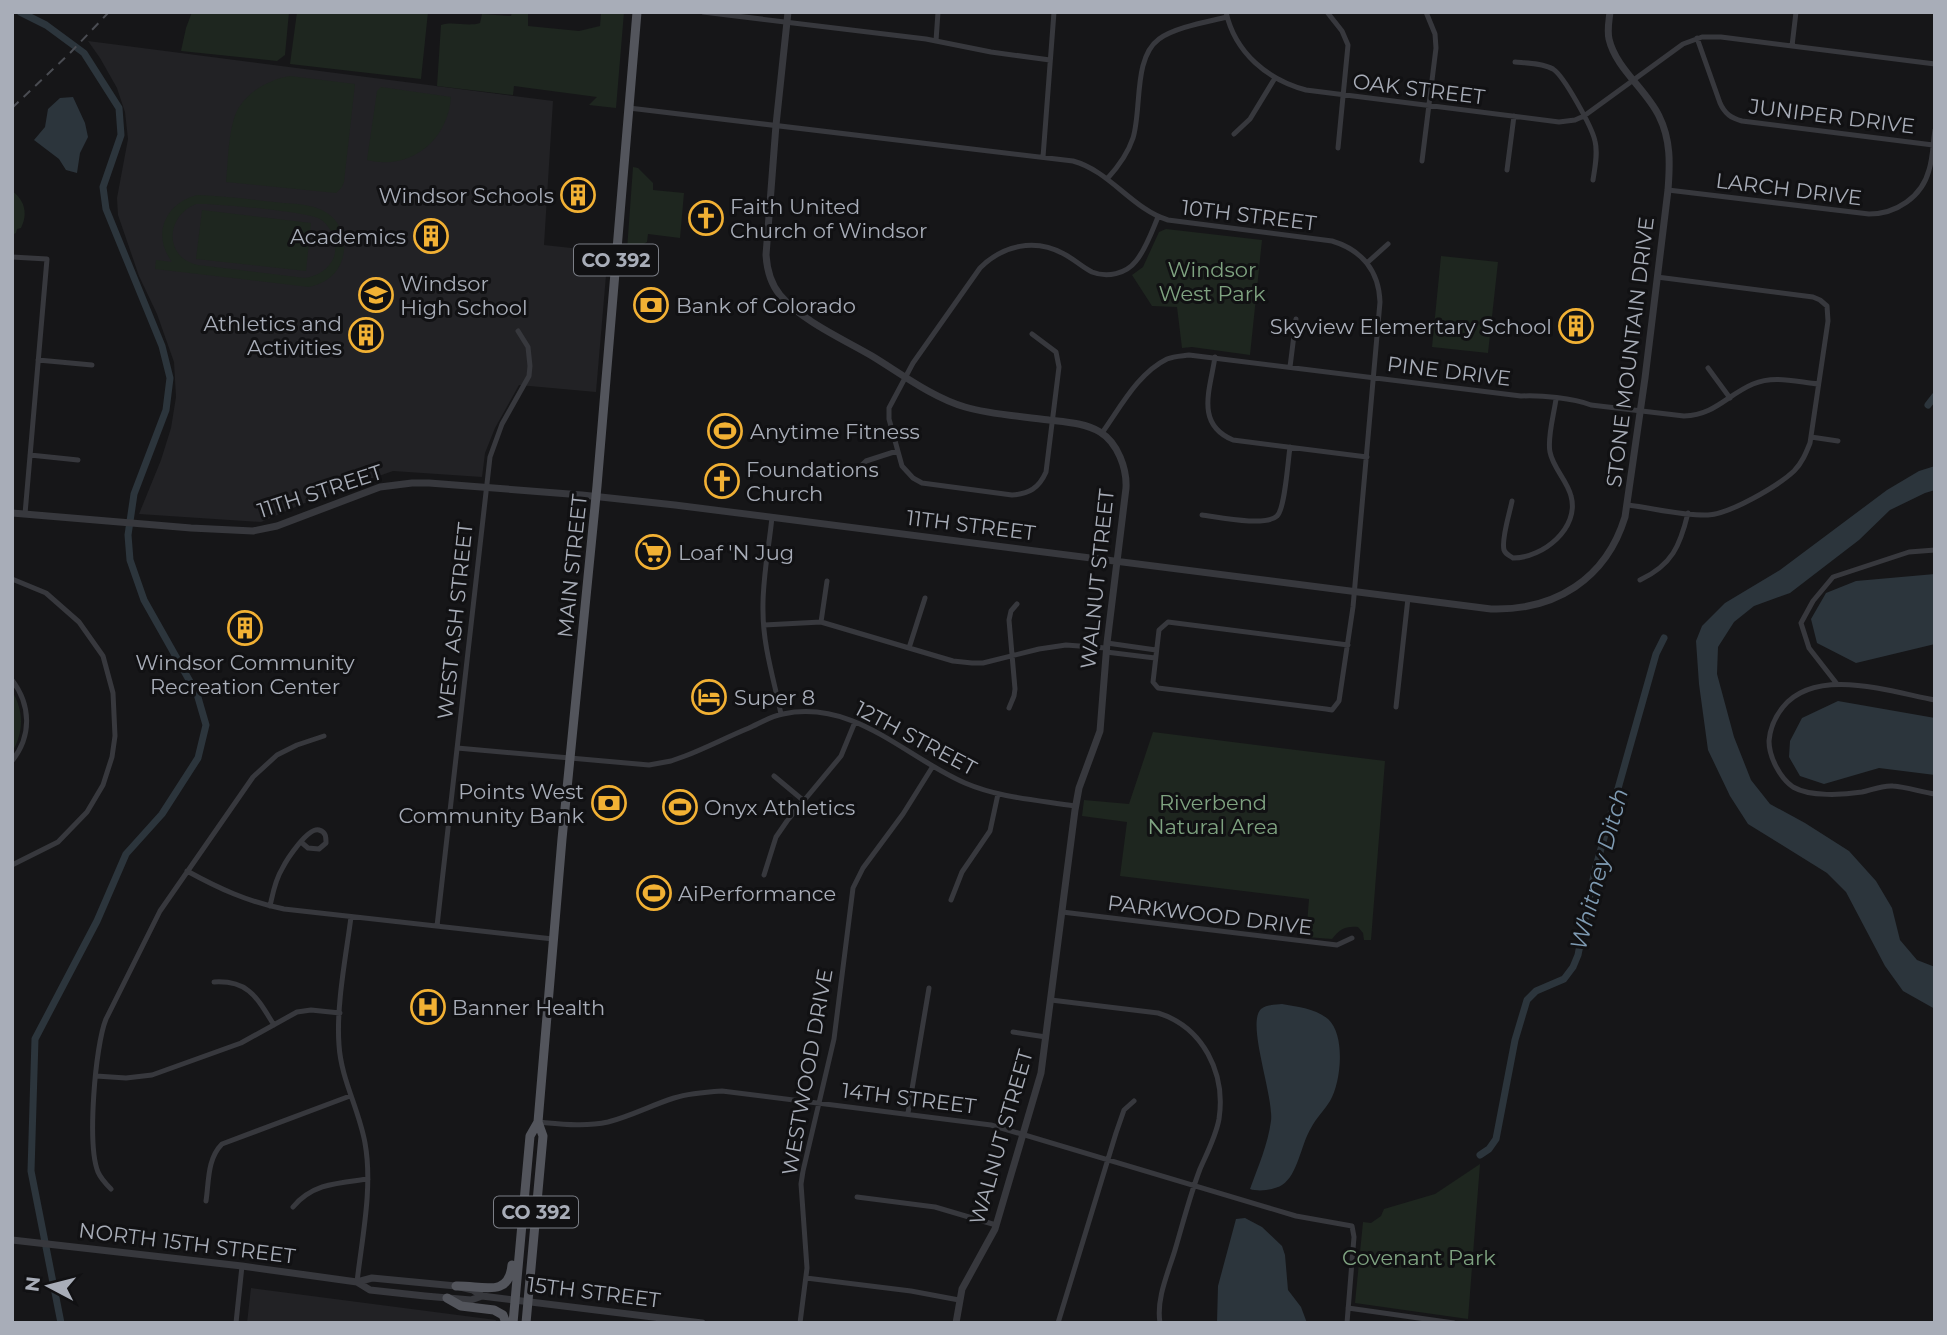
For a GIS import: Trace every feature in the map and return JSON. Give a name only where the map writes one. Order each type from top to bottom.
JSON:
[{"type":"main road","name":"MAIN STREET","points":[[526,1323],[543,1136],[538,1122],[553,939],[596,497],[637,12]]},
{"type":"main road","name":"MAIN STREET","points":[[513,1323],[530,1136],[538,1122]]},
{"type":"main road","points":[[456,1286],[497,1288],[509,1280],[515,1237],[523,1212]]},
{"type":"main road","points":[[447,1298],[461,1306],[495,1310],[503,1315],[506,1323]]},
{"type":"street","points":[[703,12],[936,41],[1050,60]]},
{"type":"street","points":[[788,12],[766,255],[773,285],[789,305],[803,316],[945,400],[986,412],[1083,425],[1101,433]]},
{"type":"street","points":[[936,41],[938,12]]},
{"type":"street","points":[[1043,157],[1054,12]]},
{"type":"street","points":[[1327,12],[1342,31],[1348,45],[1338,148]]},
{"type":"street","points":[[1422,161],[1436,39],[1426,12]]},
{"type":"street","name":"STONE MOUNTAIN DRIVE","points":[[1471,606],[1519,608],[1544,603],[1568,592],[1591,574],[1609,552],[1619,533],[1628,505],[1670,158],[1665,131],[1653,106],[1612,48],[1608,30],[1610,12]]},
{"type":"street","points":[[1791,46],[1796,12]]},
{"type":"street","points":[[1107,179],[1122,161],[1134,135],[1143,65],[1153,46],[1177,31],[1226,14]]},
{"type":"street","name":"OAK STREET","points":[[1226,14],[1242,47],[1258,65],[1275,78],[1306,90],[1559,122],[1584,116],[1682,44],[1698,38]]},
{"type":"street","points":[[1698,38],[1721,37],[1935,64]]},
{"type":"street","name":"JUNIPER DRIVE","points":[[1698,38],[1723,110],[1733,118],[1933,145]]},
{"type":"street","points":[[1515,62],[1549,67],[1557,72],[1595,139],[1593,180]]},
{"type":"street","points":[[1234,134],[1250,119],[1275,78]]},
{"type":"street","name":"10TH STREET","points":[[629,108],[1043,157],[1082,164],[1093,168],[1158,217],[1177,222],[1332,241],[1353,249],[1368,262]]},
{"type":"street","points":[[1507,170],[1514,116]]},
{"type":"street","name":"LARCH DRIVE","points":[[1668,190],[1869,214],[1882,213],[1899,207],[1920,189],[1928,173],[1935,130]]},
{"type":"street","points":[[1032,334],[1056,352],[1059,360],[1043,480],[1033,490],[1019,495],[919,482],[906,472],[897,451],[889,408],[905,376],[975,273],[988,259],[1020,246],[1038,245],[1062,253],[1097,274],[1117,273],[1128,269],[1136,261],[1158,217]]},
{"type":"street","points":[[1348,645],[1170,622],[1159,630],[1153,680],[1158,688],[1326,709],[1336,707],[1339,701],[1348,645],[1355,591],[1381,302],[1376,279],[1368,262],[1388,244]]},
{"type":"street","points":[[12,257],[47,259],[25,514]]},
{"type":"street","points":[[1628,505],[1707,515],[1725,512],[1777,484],[1799,465],[1811,437],[1828,321],[1827,306],[1813,298],[1657,277]]},
{"type":"street","points":[[1827,306],[1834,299]]},
{"type":"street","points":[[1290,367],[1296,319]]},
{"type":"street","name":"WEST ASH STREET","points":[[437,926],[490,457],[497,435],[529,376],[528,347],[519,331]]},
{"type":"street","name":"PINE DRIVE","points":[[1101,433],[1152,368],[1174,357],[1189,355],[1693,416],[1712,410],[1752,385],[1772,380],[1818,384]]},
{"type":"street","points":[[1215,357],[1208,407],[1210,419],[1223,436],[1233,440],[1367,457]]},
{"type":"street","points":[[38,360],[92,365]]},
{"type":"street","points":[[1708,368],[1730,398]]},
{"type":"street","points":[[1512,501],[1504,549],[1513,558],[1532,554],[1548,546],[1563,533],[1571,517],[1572,497],[1550,448],[1556,399]]},
{"type":"street","name":"WALNUT STREET","points":[[956,1323],[959,1300],[966,1280],[996,1225],[1041,1073],[1075,806],[1100,731],[1106,648],[1126,488],[1125,473],[1117,451],[1101,433]]},
{"type":"street","points":[[1811,437],[1838,441]]},
{"type":"street","points":[[1202,515],[1258,521],[1275,518],[1282,505],[1290,447]]},
{"type":"street","points":[[851,475],[866,461],[897,451]]},
{"type":"street","points":[[30,455],[78,460]]},
{"type":"street","name":"11TH STREET","points":[[12,513],[253,531],[277,526],[380,487],[412,483],[596,497],[772,517],[1471,606]]},
{"type":"street","points":[[1640,580],[1661,568],[1675,552],[1688,513]]},
{"type":"street","points":[[772,517],[764,584],[764,625],[765,642],[781,714]]},
{"type":"street","points":[[1275,518],[1280,525]]},
{"type":"street","points":[[1837,684],[1809,648],[1801,623],[1814,601],[1833,577],[1909,552],[1935,550]]},
{"type":"street","points":[[12,579],[46,593],[79,622],[103,656],[113,694],[115,736],[103,785],[87,812],[58,842],[12,865]]},
{"type":"street","points":[[821,622],[827,581]]},
{"type":"street","points":[[909,648],[925,598]]},
{"type":"street","points":[[1396,707],[1408,598]]},
{"type":"street","points":[[1009,708],[1015,689],[1009,620],[1011,611],[1017,604]]},
{"type":"street","points":[[1158,619],[1163,625]]},
{"type":"street","points":[[764,625],[821,622],[954,661],[972,663],[1066,645],[1156,650]]},
{"type":"street","points":[[1106,648],[1155,658]]},
{"type":"street","points":[[12,680],[22,696],[27,728],[23,743],[12,761]]},
{"type":"street","points":[[1935,700],[1895,691],[1837,684],[1811,688],[1791,698],[1774,718],[1769,742],[1775,767],[1793,787],[1819,795],[1859,793],[1891,785],[1935,794]]},
{"type":"street","points":[[1148,690],[1154,685]]},
{"type":"street","points":[[1336,707],[1343,715]]},
{"type":"street","name":"12TH STREET","points":[[457,748],[649,765],[671,761],[781,714],[820,712],[855,722],[965,783],[998,794],[1075,806]]},
{"type":"street","points":[[764,875],[776,837],[841,756],[855,722]]},
{"type":"street","points":[[111,1189],[98,1172],[92,1144],[98,1049],[106,1019],[160,911],[260,769],[284,751],[324,736]]},
{"type":"street","name":"WESTWOOD DRIVE","points":[[800,1323],[806,1279],[803,1171],[834,1040],[855,884],[863,868],[904,814],[933,766]]},
{"type":"street","points":[[774,776],[804,801]]},
{"type":"street","points":[[951,900],[962,873],[990,831],[998,794]]},
{"type":"street","points":[[270,906],[282,867],[301,842],[308,833],[314,829],[325,833],[326,843],[318,849],[308,848],[301,842]]},
{"type":"street","points":[[187,871],[230,894],[270,906],[553,939]]},
{"type":"street","name":"PARKWOOD DRIVE","points":[[1062,912],[1337,946],[1352,938]]},
{"type":"street","points":[[351,916],[338,1033],[340,1057],[363,1136],[368,1179],[357,1282]]},
{"type":"street","points":[[214,982],[229,981],[244,987],[258,1000],[274,1025]]},
{"type":"street","points":[[908,1114],[929,988]]},
{"type":"street","points":[[1051,1000],[1158,1013],[1181,1023],[1202,1042],[1214,1067],[1220,1111],[1163,1290],[1158,1310],[1160,1323]]},
{"type":"street","points":[[96,1076],[139,1077],[159,1073],[240,1043],[293,1014],[306,1010],[340,1013]]},
{"type":"street","name":"WALNUT STREET","points":[[1013,1032],[1046,1037]]},
{"type":"street","name":"14TH STREET","points":[[538,1122],[576,1125],[599,1123],[631,1115],[675,1098],[709,1092],[733,1092],[991,1125],[1296,1216],[1352,1226],[1354,1237],[1348,1308]]},
{"type":"street","points":[[206,1201],[211,1160],[222,1144],[350,1096]]},
{"type":"street","points":[[1058,1323],[1124,1110],[1134,1101]]},
{"type":"street","points":[[293,1207],[303,1196],[318,1188],[368,1179]]},
{"type":"street","points":[[858,1197],[936,1207],[996,1225]]},
{"type":"street","name":"NORTH 15TH STREET","points":[[12,1240],[243,1266],[357,1282],[372,1278],[401,1282]]},
{"type":"street","points":[[236,1323],[243,1266]]},
{"type":"street","points":[[806,1279],[911,1291],[959,1300]]},
{"type":"street","name":"NORTH 15TH STREET","points":[[357,1282],[370,1290],[398,1293]]},
{"type":"street","name":"15TH STREET","points":[[401,1282],[456,1286],[473,1290],[482,1296],[702,1323]]},
{"type":"street","name":"15TH STREET","points":[[398,1293],[471,1300],[482,1296]]},
{"type":"street","points":[[1347,1323],[1348,1308],[1454,1323]]},
{"type":"shaded area","name":"Windsor High School","points":[[88,41],[553,101],[544,245],[608,252],[596,392],[519,385],[495,428],[485,453],[482,477],[393,471],[314,499],[261,522],[139,514],[171,428],[176,397],[174,362],[118,215],[117,198],[128,139],[125,112],[117,88]]},
{"type":"shaded area","points":[[73,97],[85,123],[88,137],[80,153],[77,173],[66,170],[59,159],[34,140],[45,127],[48,109],[60,98]]},
{"type":"shaded area","points":[[1935,466],[1935,490],[1890,510],[1859,540],[1790,593],[1754,606],[1734,622],[1718,647],[1717,674],[1734,737],[1751,780],[1770,804],[1849,851],[1876,881],[1892,908],[1900,940],[1917,960],[1935,967],[1935,1009],[1903,991],[1885,966],[1846,892],[1827,873],[1748,824],[1730,796],[1708,750],[1696,641],[1702,626],[1725,603],[1780,570],[1887,490],[1919,471]]},
{"type":"shaded area","points":[[1935,574],[1935,644],[1856,663],[1817,643],[1811,619],[1826,593],[1856,581]]},
{"type":"shaded area","points":[[1838,701],[1935,718],[1935,775],[1879,768],[1824,784],[1800,776],[1789,757],[1790,741],[1802,718]]},
{"type":"shaded area","points":[[1282,1004],[1312,1010],[1323,1015],[1334,1026],[1339,1047],[1339,1071],[1334,1093],[1311,1128],[1292,1174],[1282,1185],[1275,1188],[1254,1190],[1250,1189],[1271,1121],[1269,1095],[1258,1044],[1257,1017],[1263,1007]]},
{"type":"shaded area","points":[[1245,1218],[1262,1227],[1282,1246],[1288,1290],[1301,1307],[1307,1323],[1217,1323],[1218,1286],[1236,1219]]},
{"type":"shaded area","points":[[251,1288],[496,1320],[495,1323],[247,1323]]},
{"type":"green space","points":[[192,12],[289,12],[285,55],[277,61],[181,51]]},
{"type":"green space","points":[[297,12],[428,12],[421,79],[290,64]]},
{"type":"green space","points":[[512,12],[528,13],[528,26],[579,31],[600,26],[599,12],[624,12],[616,108],[589,105],[597,97],[514,86],[513,95],[437,86],[441,25],[475,24],[480,23],[482,14],[511,16]]},
{"type":"green space","points":[[290,76],[355,84],[344,182],[336,193],[226,182],[231,129],[241,104],[263,85]]},
{"type":"green space","points":[[381,87],[451,97],[443,127],[435,139],[424,149],[398,161],[367,160],[377,91]]},
{"type":"green space","points":[[633,167],[638,168],[653,183],[653,190],[684,193],[680,238],[648,234],[647,242],[631,251],[627,250]]},
{"type":"green space","points":[[12,191],[20,199],[25,213],[21,228],[12,235]]},
{"type":"green space","points":[[197,195],[216,196],[315,207],[332,217],[342,232],[344,250],[341,262],[331,277],[309,287],[155,269],[156,260],[172,262],[163,241],[165,221],[170,212],[186,199]],"holes":[[[196,204],[240,206],[320,219],[328,226],[333,236],[334,257],[322,271],[305,278],[198,265],[187,261],[174,246],[174,227],[178,218]]]},
{"type":"green space","points":[[202,210],[311,223],[306,271],[196,259]]},
{"type":"green space","name":"Windsor West Park","points":[[1166,229],[1262,240],[1250,355],[1182,348],[1177,307],[1152,306],[1132,275],[1143,267],[1159,232]]},
{"type":"green space","points":[[1441,256],[1498,262],[1488,353],[1432,347]]},
{"type":"green space","points":[[12,691],[19,706],[21,722],[19,737],[12,752]]},
{"type":"green space","name":"Riverbend Natural Area","points":[[1153,732],[1385,761],[1371,940],[1364,940],[1358,927],[1343,929],[1332,939],[1306,937],[1309,899],[1120,876],[1127,822],[1082,816],[1084,800],[1129,804]]},
{"type":"green space","name":"Covenant Park","points":[[1480,1164],[1468,1319],[1355,1303],[1363,1222],[1371,1223],[1381,1216],[1384,1209],[1435,1194]]},
{"type":"waterway","points":[[20,12],[46,25],[84,53],[119,108],[121,135],[103,187],[106,209],[162,346],[170,378],[166,410],[134,494],[128,535],[130,560],[144,600],[197,694],[206,725],[198,758],[162,814],[126,854],[97,921],[35,1039],[31,1171],[61,1323]]},
{"type":"waterway","name":"Whitney Ditch","points":[[1928,405],[1935,396]]},
{"type":"waterway","name":"Whitney Ditch","points":[[1480,1155],[1489,1149],[1496,1139],[1515,1040],[1527,1000],[1536,991],[1564,979],[1578,955],[1595,870],[1656,654],[1664,638]]},
{"type":"railway","points":[[12,108],[109,12]]},
{"type":"place","name":"Windsor Schools","points":[[578,195]]},
{"type":"place","name":"Faith United Church of Windsor","points":[[706,218]]},
{"type":"place","name":"Academics","points":[[431,236]]},
{"type":"place","name":"Windsor High School","points":[[376,295]]},
{"type":"place","name":"Bank of Colorado","points":[[651,305]]},
{"type":"place","name":"Skyview Elemertary School","points":[[1576,326]]},
{"type":"place","name":"Athletics and Activities","points":[[366,335]]},
{"type":"place","name":"Anytime Fitness","points":[[725,431]]},
{"type":"place","name":"Foundations Church","points":[[722,481]]},
{"type":"place","name":"Loaf 'N Jug","points":[[653,552]]},
{"type":"place","name":"Windsor Community Recreation Center","points":[[245,628]]},
{"type":"place","name":"Super 8","points":[[709,697]]},
{"type":"place","name":"Points West Community Bank","points":[[609,803]]},
{"type":"place","name":"Onyx Athletics","points":[[680,807]]},
{"type":"place","name":"AiPerformance","points":[[654,893]]},
{"type":"place","name":"Banner Health","points":[[428,1007]]}]
